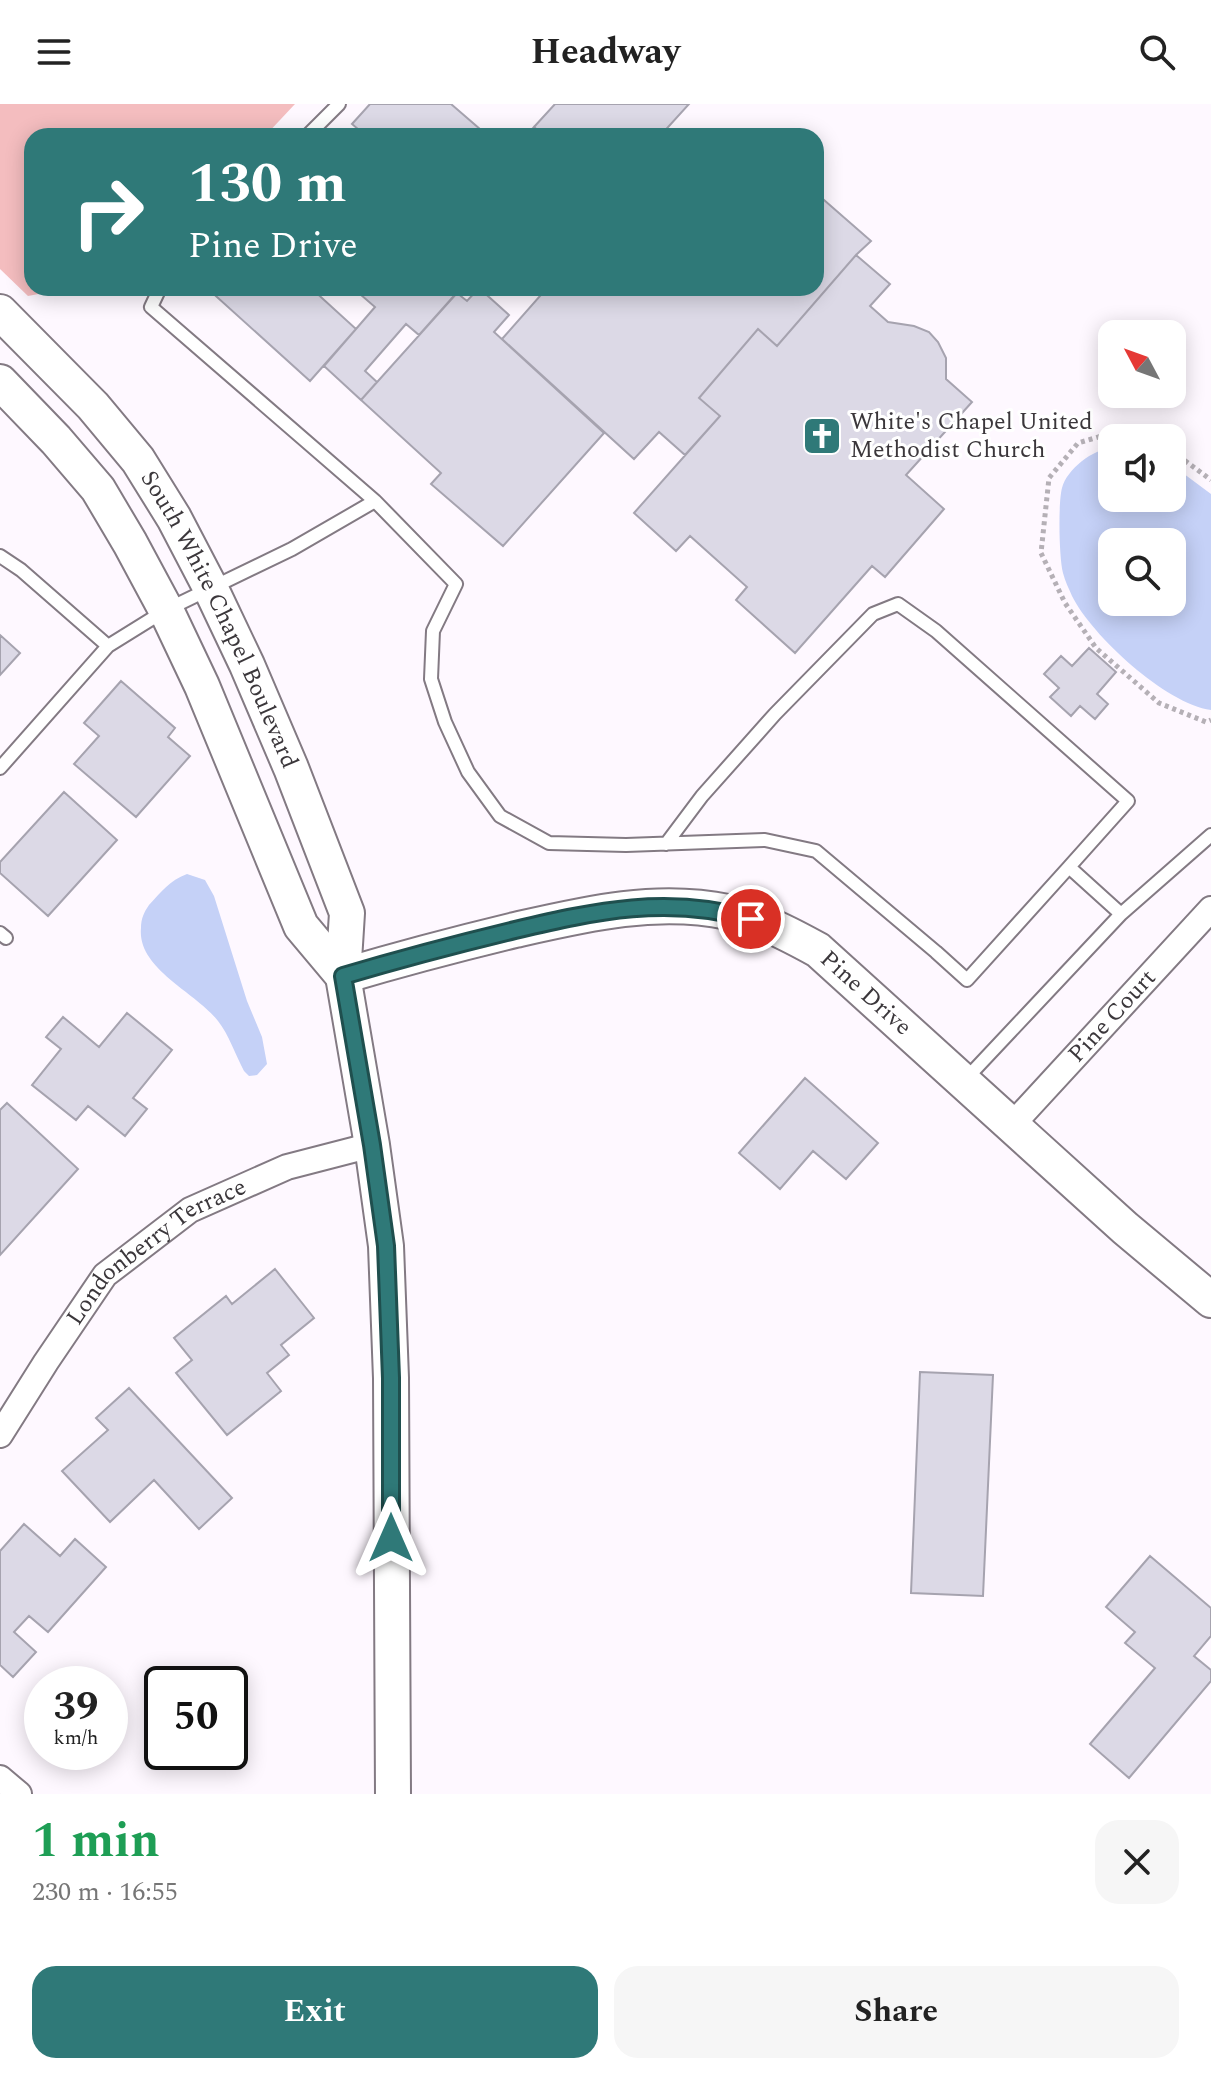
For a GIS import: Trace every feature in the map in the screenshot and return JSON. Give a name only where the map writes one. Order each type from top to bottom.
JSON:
[{"type":"main road","name":"South White Chapel Boulevard","points":[[0,312],[93,406],[138,460],[174,518],[247,665],[347,913],[343,976],[386,1246],[390,1365],[393,1794]]},
{"type":"main road","name":"South White Chapel Boulevard","points":[[0,382],[98,489],[130,543],[166,610],[233,758],[301,926],[343,976]]},
{"type":"main road","name":"Pine Drive","points":[[343,976],[440,948],[626,908],[677,906],[727,912],[774,926],[818,950],[1125,1228],[1211,1300]]},
{"type":"street","name":"Pine Court","points":[[1012,1125],[1211,909]]},
{"type":"street","name":"Londonberry Terrace","points":[[0,1435],[105,1275],[190,1210],[287,1167],[372,1145]]},
{"type":"street","points":[[0,1778],[19,1794]]},
{"type":"lane","points":[[315,128],[339,104]]},
{"type":"lane","points":[[156,296],[151,307],[375,501],[456,584],[433,631],[431,679],[445,722],[468,772],[500,816],[549,843],[626,845],[666,844],[765,840],[816,851],[967,980],[1128,801],[936,631],[898,604],[873,614],[775,714],[702,796],[666,844]]},
{"type":"lane","points":[[0,768],[108,646],[166,610],[292,549],[375,501]]},
{"type":"lane","points":[[0,556],[21,570],[108,646]]},
{"type":"lane","points":[[964,1081],[1121,914],[1211,835]]},
{"type":"lane","points":[[1069,867],[1121,914]]},
{"type":"path","points":[[1098,437],[1078,443],[1049,478],[1041,553],[1065,603],[1096,648],[1159,703],[1206,722],[1211,720]]},
{"type":"path","points":[[1186,461],[1211,480]]},
{"type":"shaded area","points":[[0,104],[295,104],[272,128],[24,128],[24,292],[0,269]]},
{"type":"water","points":[[1098,452],[1098,512],[1186,512],[1186,475],[1211,494],[1211,710],[1173,695],[1132,666],[1096,630],[1072,596],[1062,566],[1062,488],[1069,474]]},
{"type":"water","points":[[187,874],[205,880],[214,896],[247,1001],[262,1037],[267,1064],[257,1075],[249,1076],[244,1071],[218,1021],[158,968],[142,943],[141,928],[147,908],[166,887]]},
{"type":"building","points":[[370,104],[451,104],[479,128],[357,128],[352,124]]},
{"type":"building","points":[[555,104],[689,104],[667,128],[534,127]]},
{"type":"building","points":[[824,200],[871,241],[824,292]]},
{"type":"building","name":"White's Chapel United Methodist Church","points":[[856,255],[890,284],[870,306],[888,322],[929,332],[946,358],[946,379],[972,402],[906,475],[944,509],[885,577],[872,566],[795,653],[736,600],[747,587],[690,536],[676,551],[634,513],[720,416],[699,398],[758,329],[777,346],[820,296],[824,296],[824,292]]},
{"type":"building","points":[[216,296],[320,296],[356,329],[310,381]]},
{"type":"building","points":[[362,296],[454,296],[419,335],[406,324],[365,371],[377,382],[361,400],[324,366],[375,307]]},
{"type":"building","points":[[454,296],[467,301],[472,296],[488,296],[509,315],[494,332],[604,433],[503,546],[431,484],[441,473],[361,400]]},
{"type":"building","points":[[540,296],[820,296],[777,346],[758,329],[699,398],[720,416],[685,455],[659,432],[634,459],[502,339]]},
{"type":"building","points":[[0,635],[20,653],[0,675]]},
{"type":"building","points":[[1089,648],[1116,672],[1097,694],[1108,704],[1095,719],[1080,706],[1071,716],[1050,697],[1059,688],[1044,674],[1061,656],[1072,666]]},
{"type":"building","points":[[121,681],[175,728],[168,737],[190,756],[136,817],[74,764],[99,736],[84,723]]},
{"type":"building","points":[[64,792],[117,840],[48,916],[0,873],[0,862]]},
{"type":"building","points":[[127,1013],[172,1050],[133,1098],[147,1109],[125,1136],[88,1106],[76,1120],[32,1085],[61,1049],[46,1037],[63,1017],[99,1047]]},
{"type":"building","points":[[805,1078],[878,1143],[846,1179],[813,1151],[780,1189],[739,1153]]},
{"type":"building","points":[[7,1103],[78,1169],[0,1255],[0,1110]]},
{"type":"building","points":[[275,1269],[314,1318],[281,1345],[289,1355],[267,1373],[281,1391],[227,1435],[176,1373],[192,1360],[174,1338],[226,1296],[232,1304]]},
{"type":"building","points":[[920,1372],[993,1375],[983,1596],[911,1593]]},
{"type":"building","points":[[129,1388],[232,1498],[199,1529],[154,1480],[110,1522],[62,1471],[108,1430],[96,1418]]},
{"type":"building","points":[[24,1524],[60,1556],[75,1539],[106,1567],[48,1632],[29,1616],[14,1632],[36,1652],[13,1677],[0,1665],[0,1551]]},
{"type":"building","points":[[1150,1556],[1211,1608],[1211,1636],[1194,1656],[1211,1670],[1211,1681],[1129,1778],[1090,1744],[1155,1668],[1125,1643],[1135,1632],[1106,1607]]},
{"type":"place","name":"White's Chapel United Methodist Church","points":[[822,436]]},
{"type":"route","points":[[391,1538],[391,1378],[386,1246],[343,976],[440,948],[626,908],[677,906],[727,912],[751,919]]}]
